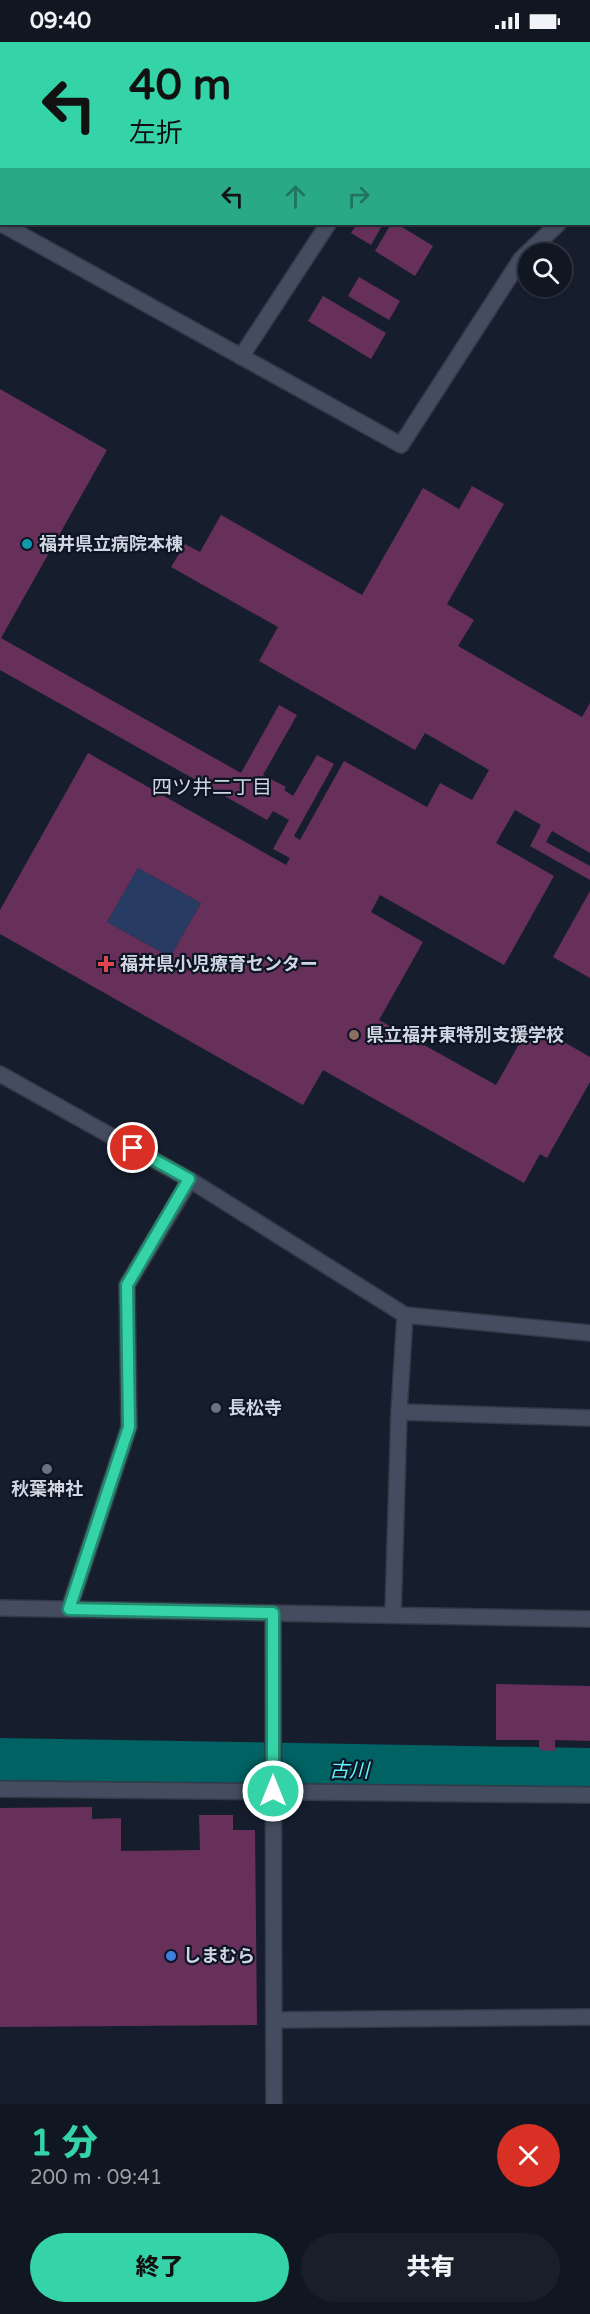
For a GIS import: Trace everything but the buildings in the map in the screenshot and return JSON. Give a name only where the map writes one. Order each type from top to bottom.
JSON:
[{"type":"street","points":[[4,225],[401,445],[521,259],[557,225]]},
{"type":"street","points":[[241,357],[327,225]]},
{"type":"street","points":[[0,1074],[189,1179],[405,1315],[589,1331]]},
{"type":"street","points":[[69,1609],[129,1427],[127,1285],[189,1179]]},
{"type":"street","points":[[393,1615],[399,1413],[405,1315]]},
{"type":"street","points":[[399,1413],[590,1418]]},
{"type":"street","points":[[0,1608],[590,1619]]},
{"type":"street","points":[[273,1613],[274,2104]]},
{"type":"street","points":[[0,1789],[590,1795]]},
{"type":"street","points":[[274,2020],[590,2017]]},
{"type":"shaded area","points":[[138,868],[201,903],[170,957],[107,922]]},
{"type":"waterway","name":"古川","points":[[0,1764],[590,1774]]},
{"type":"place","name":"福井県立病院本棟","points":[[27,544]]},
{"type":"place","name":"福井県小児療育センター","points":[[106,964]]},
{"type":"place","name":"県立福井東特別支援学校","points":[[354,1035]]},
{"type":"place","name":"長松寺","points":[[216,1408]]},
{"type":"place","name":"秋葉神社","points":[[47,1469]]},
{"type":"place","name":"しまむら","points":[[171,1956]]},
{"type":"district","name":"四ツ井二丁目","points":[[212,787]]},
{"type":"route","points":[[133,1148],[189,1179],[127,1285],[129,1427],[69,1609],[273,1613],[273,1791]]}]
